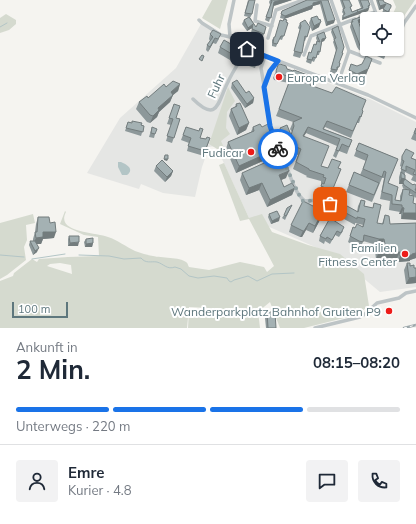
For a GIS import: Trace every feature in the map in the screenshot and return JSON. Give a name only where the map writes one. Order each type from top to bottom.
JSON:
[{"type":"street","points":[[234,0],[229,24],[230,36],[237,44],[386,102],[416,118]]},
{"type":"street","points":[[268,38],[276,10],[303,0]]},
{"type":"street","points":[[331,0],[349,51],[338,83]]},
{"type":"street","points":[[371,0],[375,12]]},
{"type":"street","points":[[258,5],[255,21],[272,26]]},
{"type":"street","points":[[404,24],[416,6]]},
{"type":"street","points":[[304,55],[311,36],[360,17]]},
{"type":"street","points":[[199,20],[221,35],[230,36]]},
{"type":"street","name":"Fuhr","points":[[193,99],[204,108],[210,109],[217,106],[228,81],[247,49]]},
{"type":"street","points":[[349,51],[380,63]]},
{"type":"street","points":[[265,56],[261,68],[273,137]]},
{"type":"street","points":[[264,87],[270,71],[278,61]]},
{"type":"street","points":[[276,143],[303,201],[326,213],[330,204],[322,200],[303,201]]},
{"type":"street","points":[[315,328],[360,317],[366,314],[377,303],[399,298],[406,293],[416,291]]},
{"type":"shaded area","points":[[212,0],[228,0],[220,29],[202,18]]},
{"type":"shaded area","points":[[393,0],[415,0],[404,16],[404,12],[394,12],[396,7]]},
{"type":"shaded area","points":[[6,14],[16,20],[16,24],[9,30],[0,33],[0,18]]},
{"type":"shaded area","points":[[201,24],[243,50],[276,65],[281,65],[370,99],[416,122],[416,287],[380,292],[338,257],[249,218],[216,146],[209,147],[202,167],[195,197],[163,193],[141,184],[139,189],[87,173],[120,118],[176,68]]},
{"type":"shaded area","points":[[228,87],[235,101],[227,112],[226,128],[230,134],[221,141],[225,150],[222,152],[209,144]]},
{"type":"shaded area","points":[[118,162],[121,162],[129,167],[130,171],[127,175],[122,175],[118,167]]},
{"type":"shaded area","points":[[224,163],[249,218],[262,214],[272,232],[308,245],[340,254],[364,274],[369,306],[356,315],[304,328],[280,328],[270,302],[259,311],[189,307],[187,328],[0,328],[0,281],[13,276],[14,273],[32,259],[37,262],[39,259],[99,256],[98,237],[84,235],[60,224],[65,211],[64,219],[66,224],[71,228],[112,238],[135,251],[156,257],[183,260],[187,262],[189,267],[209,270],[240,262],[264,267],[267,272],[274,266],[249,219],[240,221],[219,165]],"holes":[[[60,263],[71,265],[72,274],[47,266],[50,264]]]},
{"type":"shaded area","points":[[33,214],[35,223],[26,225],[27,240],[24,247],[26,260],[0,279],[0,223]]},
{"type":"shaded area","points":[[189,309],[258,311],[260,328],[188,328]]},
{"type":"building","points":[[249,0],[255,0],[252,14],[245,13]]},
{"type":"building","points":[[271,0],[282,0],[274,2],[271,18],[266,17],[272,1]]},
{"type":"building","points":[[307,0],[328,0],[335,20],[327,22],[321,1],[313,3],[313,5],[285,16],[281,14],[282,11]]},
{"type":"building","points":[[342,0],[349,0],[352,6],[350,7],[352,12],[357,10],[358,12],[343,18],[343,15],[345,14],[343,9],[345,8]]},
{"type":"building","points":[[360,0],[368,0],[370,5],[368,6],[369,8],[358,12],[357,10],[363,8]]},
{"type":"building","points":[[378,0],[383,0],[391,5],[391,7],[388,12],[383,9],[386,4],[380,6]]},
{"type":"building","points":[[317,16],[321,22],[314,26],[311,18]]},
{"type":"building","points":[[249,17],[256,27],[258,23],[266,27],[264,34],[252,29],[253,24],[248,28],[244,20]]},
{"type":"building","points":[[360,17],[360,19],[358,20],[360,26],[360,46],[351,22],[353,22],[352,20]]},
{"type":"building","points":[[284,19],[287,20],[286,22],[288,23],[284,36],[281,36],[277,44],[273,43],[280,20],[283,21]]},
{"type":"building","points":[[305,20],[310,27],[307,37],[305,36],[302,53],[294,51],[301,26],[300,23]]},
{"type":"building","points":[[338,26],[344,47],[337,70],[331,69],[337,48],[334,39],[336,38],[332,29]]},
{"type":"building","points":[[213,30],[221,34],[218,39],[215,38],[210,47],[207,45],[213,37],[210,34]]},
{"type":"building","points":[[324,32],[326,38],[322,39],[320,52],[318,51],[316,58],[313,57],[312,60],[307,59],[314,44],[316,45],[317,41],[320,42],[317,35]]},
{"type":"building","points":[[224,40],[241,50],[237,57],[220,47]]},
{"type":"building","points":[[202,55],[204,56],[202,61],[199,59]]},
{"type":"building","points":[[253,55],[259,57],[256,64],[250,62]]},
{"type":"building","points":[[366,56],[372,59],[368,69],[357,74],[349,70],[351,64],[357,66],[362,64]]},
{"type":"building","points":[[280,64],[286,66],[287,69],[313,77],[310,85],[332,93],[336,87],[366,100],[361,117],[360,116],[353,131],[327,121],[323,129],[352,140],[349,147],[342,144],[339,151],[336,150],[340,139],[308,127],[303,136],[329,146],[321,166],[328,168],[332,159],[341,162],[338,168],[341,169],[332,191],[321,186],[322,183],[324,184],[326,178],[323,177],[324,175],[309,170],[296,162],[301,149],[287,143],[280,128],[287,125],[291,135],[294,126],[293,122],[302,118],[279,109],[291,77],[277,73],[276,71],[278,65]]},
{"type":"building","points":[[237,80],[246,93],[249,91],[254,98],[247,104],[232,83]]},
{"type":"building","points":[[173,81],[180,84],[171,92],[173,95],[158,108],[159,110],[153,116],[150,115],[139,102],[147,96],[148,98],[164,84],[166,87]]},
{"type":"building","points":[[240,103],[249,123],[239,128],[231,109],[237,106],[236,104]]},
{"type":"building","points":[[174,104],[180,106],[176,118],[180,119],[174,138],[167,136],[173,119],[169,118]]},
{"type":"building","points":[[132,121],[142,123],[141,125],[144,126],[143,132],[126,128],[128,122],[132,123]]},
{"type":"building","name":"Fudicar","points":[[260,124],[262,127],[268,124],[279,148],[239,166],[228,142],[254,131],[253,127]]},
{"type":"building","points":[[152,127],[157,129],[155,134],[151,133]]},
{"type":"building","points":[[186,127],[199,131],[200,128],[203,129],[200,138],[210,138],[205,151],[188,146],[191,138],[183,135]]},
{"type":"building","points":[[359,143],[398,159],[388,183],[398,187],[395,200],[401,201],[403,189],[410,190],[409,195],[414,196],[413,203],[416,204],[416,213],[403,213],[404,208],[402,205],[392,204],[392,195],[382,192],[386,172],[384,171],[382,177],[363,169],[368,155],[356,150]]},
{"type":"building","points":[[406,149],[414,153],[411,158],[416,160],[416,175],[413,174],[415,170],[406,166],[406,171],[401,169],[404,161],[402,160],[402,156]]},
{"type":"building","points":[[165,155],[168,155],[168,159],[164,159]]},
{"type":"building","points":[[282,155],[289,171],[279,175],[284,187],[292,183],[295,188],[270,200],[262,183],[249,188],[242,173]]},
{"type":"building","points":[[162,160],[173,171],[167,177],[156,166]]},
{"type":"building","points":[[354,172],[379,183],[374,195],[349,185]]},
{"type":"building","points":[[401,172],[405,175],[405,179],[401,178]]},
{"type":"building","points":[[405,179],[413,185],[416,185],[416,193],[404,185],[403,182]]},
{"type":"building","points":[[361,200],[365,201],[364,206],[373,208],[374,203],[381,205],[377,223],[383,224],[385,215],[389,216],[390,224],[416,223],[416,253],[412,255],[400,256],[400,252],[378,254],[377,245],[385,244],[384,239],[364,235],[363,242],[350,236],[353,227],[355,228],[357,224],[363,227],[365,219],[357,217],[357,219],[335,207],[338,201],[358,212]]},
{"type":"building","points":[[303,201],[323,211],[315,226],[309,223],[304,231],[291,225]]},
{"type":"building","points":[[292,205],[286,216],[284,215],[287,208]]},
{"type":"building","points":[[277,211],[280,217],[272,221],[269,214]]},
{"type":"building","points":[[38,217],[49,217],[50,223],[55,222],[56,232],[43,232],[43,237],[36,238],[35,232],[37,232]]},
{"type":"building","points":[[330,218],[344,227],[341,233],[337,231],[332,240],[327,237],[326,239],[320,236]]},
{"type":"building","points":[[69,236],[79,236],[79,242],[70,243]]},
{"type":"building","points":[[93,238],[93,243],[86,244],[86,239]]},
{"type":"building","points":[[30,241],[35,241],[39,248],[35,251]]},
{"type":"building","points":[[407,263],[410,263],[410,266],[414,265],[414,268],[416,268],[416,277],[409,278]]},
{"type":"building","points":[[267,312],[275,312],[276,328],[268,328]]},
{"type":"waterway","points":[[0,27],[7,23]]},
{"type":"waterway","points":[[32,259],[65,254]]},
{"type":"waterway","points":[[0,255],[24,257]]},
{"type":"waterway","points":[[79,255],[109,256],[124,259],[141,258],[147,262],[157,262],[168,267],[181,269],[189,276],[198,278],[214,276],[227,278],[231,282],[248,276],[257,281],[272,274],[294,273]]},
{"type":"railway","points":[[404,328],[416,325]]},
{"type":"way so far","points":[[278,149],[301,199],[303,201],[322,200],[330,204]]},
{"type":"place","name":"Europa Verlag","points":[[279,77]]},
{"type":"place","name":"Fudicar","points":[[251,152]]},
{"type":"place","name":"Familien Fitness Center","points":[[405,254]]},
{"type":"place","name":"Wanderparkplatz Bahnhof Gruiten P9","points":[[389,311]]},
{"type":"route","points":[[247,49],[278,61],[270,71],[264,87],[270,126],[278,149]]}]
